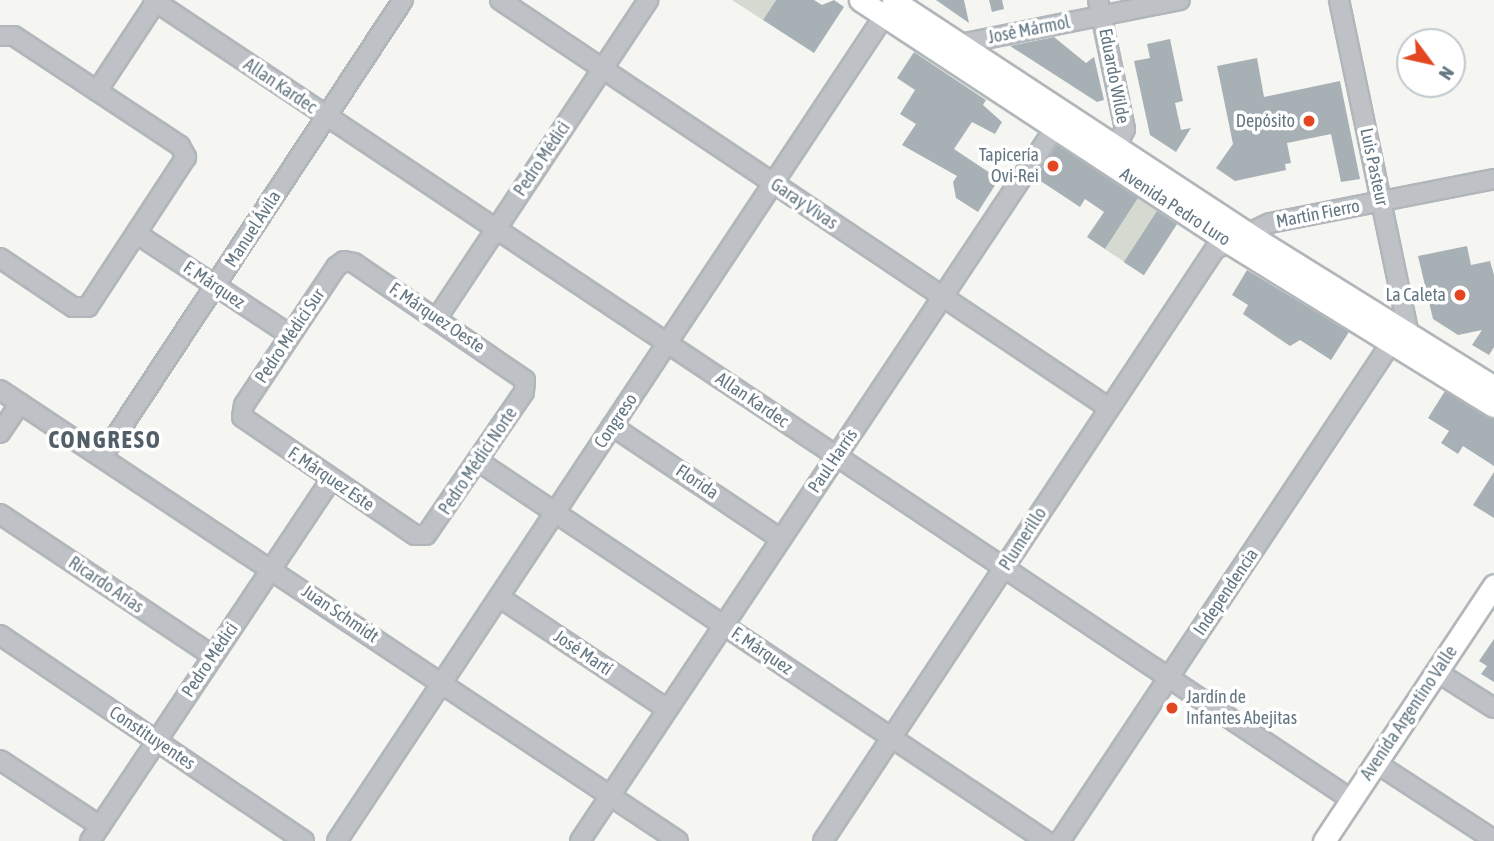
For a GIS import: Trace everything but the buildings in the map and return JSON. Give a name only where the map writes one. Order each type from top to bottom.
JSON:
[{"type":"main road","name":"Avenida Pedro Luro","points":[[860,0],[891,6],[960,44],[1109,142],[1237,237]]},
{"type":"main road","name":"Avenida Pedro Luro","points":[[891,6],[1055,128],[1400,338],[1494,406]]},
{"type":"main road","name":"Avenida Pedro Luro","points":[[1400,338],[1494,387]]},
{"type":"main road","name":"Avenida Argentino Valle","points":[[1324,841],[1494,585]]},
{"type":"street","name":"Manuel Ávila","points":[[102,457],[404,0]]},
{"type":"street","name":"Garay Vivas","points":[[500,0],[1109,408]]},
{"type":"street","name":"Pedro Médici","points":[[437,318],[648,0]]},
{"type":"street","name":"José Mármol","points":[[960,44],[1100,8],[1180,0]]},
{"type":"street","name":"Luis Pasteur","points":[[1339,0],[1381,201],[1400,338]]},
{"type":"street","name":"Allan Kardec","points":[[155,1],[1352,800]]},
{"type":"street","points":[[97,91],[155,1]]},
{"type":"street","name":"Congreso","points":[[337,841],[891,6]]},
{"type":"street","name":"Eduardo Wilde","points":[[1100,8],[1125,129],[1119,141],[1109,142]]},
{"type":"street","points":[[0,258],[73,307],[84,309],[137,234],[186,155],[181,148],[97,91],[2,35]]},
{"type":"street","points":[[1055,128],[1109,142]]},
{"type":"street","name":"Paul Harris","points":[[580,841],[1055,128]]},
{"type":"street","name":"Martín Fierro","points":[[1237,237],[1381,201],[1494,179]]},
{"type":"street","name":"F. Márquez","points":[[137,234],[290,335]]},
{"type":"street","name":"Plumerillo","points":[[823,841],[1209,256],[1237,237]]},
{"type":"street","name":"F. Márquez Oeste","points":[[344,261],[354,263],[522,374],[526,382]]},
{"type":"street","name":"Pedro Médici Sur","points":[[242,415],[243,407],[290,335],[344,261]]},
{"type":"street","name":"Independencia","points":[[1060,841],[1400,338]]},
{"type":"street","name":"Pedro Médici Norte","points":[[424,536],[478,461],[526,382]]},
{"type":"street","name":"Juan Schmidt","points":[[0,390],[271,568],[670,839]]},
{"type":"street","points":[[0,433],[20,403]]},
{"type":"street","name":"F. Márquez Este","points":[[242,415],[246,422],[415,535],[424,536]]},
{"type":"street","name":"Florida","points":[[612,426],[781,539]]},
{"type":"street","name":"F. Márquez","points":[[478,461],[1046,841]]},
{"type":"street","name":"Pedro Médici","points":[[90,841],[331,478]]},
{"type":"street","name":"Ricardo Arias","points":[[0,514],[213,656]]},
{"type":"street","name":"José Martí","points":[[499,597],[667,709]]},
{"type":"street","name":"Constituyentes","points":[[0,635],[304,841]]},
{"type":"street","points":[[1437,672],[1494,708]]},
{"type":"street","points":[[0,760],[100,826]]},
{"type":"street","points":[[1376,763],[1494,840]]},
{"type":"shaded area","points":[[732,0],[776,0],[763,20]]},
{"type":"shaded area","points":[[1138,198],[1158,211],[1125,262],[1105,249]]},
{"type":"place","name":"Depósito","points":[[1309,121]]},
{"type":"place","name":"Tapicería Ovi-Rei","points":[[1053,166]]},
{"type":"place","name":"La Caleta","points":[[1460,295]]},
{"type":"place","name":"Jardín de Infantes Abejitas","points":[[1172,708]]},
{"type":"district","name":"CONGRESO","points":[[105,440]]}]
